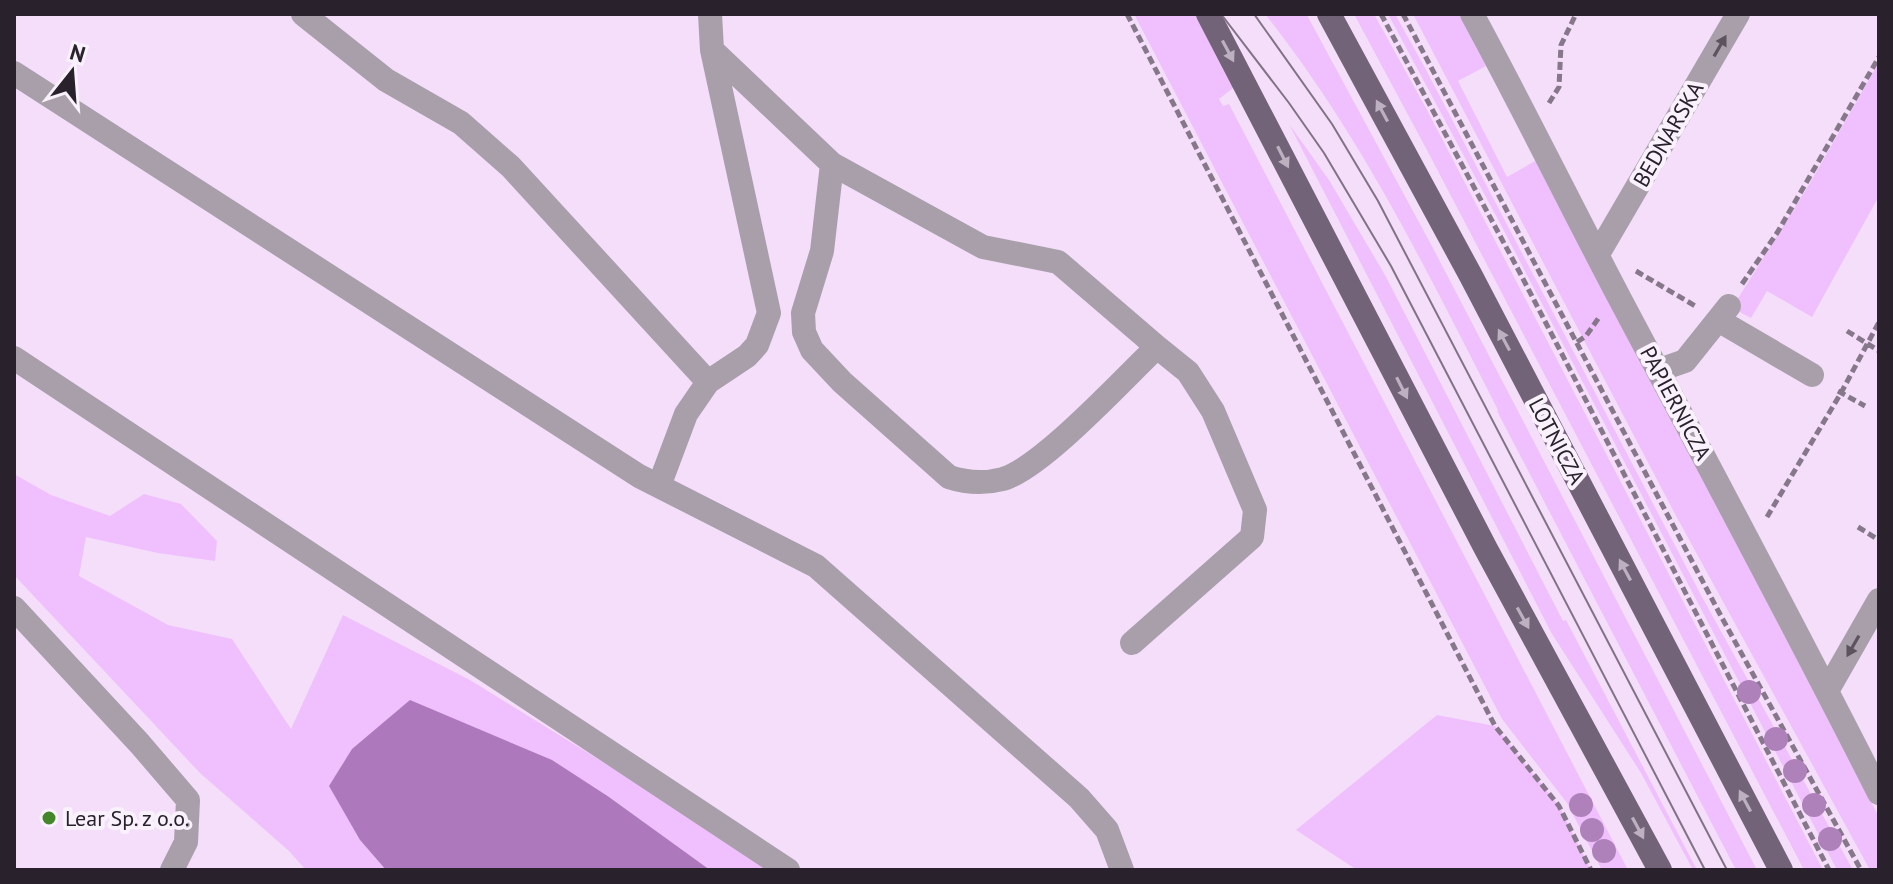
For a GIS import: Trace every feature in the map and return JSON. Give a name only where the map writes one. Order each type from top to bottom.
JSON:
[{"type":"main road","points":[[1208,14],[1486,549],[1660,870]]},
{"type":"main road","name":"LOTNICZA","points":[[1329,14],[1471,276],[1781,870]]},
{"type":"street","points":[[303,14],[386,80],[461,123],[511,167],[708,382]]},
{"type":"street","points":[[659,486],[686,414],[708,382],[747,356],[757,345],[769,313],[712,50],[710,14]]},
{"type":"street","name":"PAPIERNICZA","points":[[1472,14],[1528,116],[1879,793]]},
{"type":"street","name":"BEDNARSKA","points":[[1598,254],[1738,14]]},
{"type":"street","points":[[712,50],[832,164],[983,247],[1058,262],[1188,372],[1213,411],[1255,510],[1252,537],[1132,643]]},
{"type":"street","points":[[14,73],[659,486],[816,566],[1079,798],[1107,830],[1122,870]]},
{"type":"street","points":[[832,164],[822,251],[803,313],[804,332],[812,350],[842,382],[949,477],[969,483],[1004,478],[1034,461],[1157,347]]},
{"type":"street","points":[[1659,370],[1685,361],[1723,313],[1812,375]]},
{"type":"street","points":[[14,358],[788,870]]},
{"type":"street","points":[[1827,691],[1879,600]]},
{"type":"street","points":[[14,608],[188,800],[186,842],[172,870]]},
{"type":"path","points":[[1127,14],[1495,726],[1559,806],[1591,870]]},
{"type":"path","points":[[1381,14],[1520,273],[1829,870]]},
{"type":"path","points":[[1403,14],[1715,604],[1861,870]]},
{"type":"path","points":[[1542,115],[1559,87],[1561,45],[1576,14]]},
{"type":"path","points":[[1630,267],[1723,313],[1777,233],[1879,57]]},
{"type":"path","points":[[1759,528],[1841,393],[1879,322]]},
{"type":"path","points":[[1847,331],[1879,351]]},
{"type":"path","points":[[1812,375],[1865,406]]},
{"type":"path","points":[[1858,527],[1879,540]]},
{"type":"shaded area","points":[[1134,14],[1204,14],[1251,74],[1219,99],[1223,106],[1229,104],[1628,870],[1602,870],[1567,803],[1502,719]]},
{"type":"shaded area","points":[[1265,14],[1307,14],[1434,250],[1757,870],[1736,870],[1391,206],[1332,108]]},
{"type":"shaded area","points":[[1354,14],[1374,14],[1427,110],[1823,870],[1804,870]]},
{"type":"shaded area","points":[[1388,14],[1395,14],[1425,68],[1702,597],[1853,870],[1837,870]]},
{"type":"shaded area","points":[[1413,14],[1459,14],[1486,66],[1458,81],[1507,177],[1537,160],[1879,817],[1879,870],[1870,870],[1675,514]]},
{"type":"shaded area","points":[[1879,62],[1879,196],[1812,317],[1767,291],[1751,318],[1732,308],[1810,183]]},
{"type":"shaded area","points":[[1289,124],[1329,180],[1385,275],[1563,621],[1566,620],[1697,870],[1693,870],[1641,773],[1552,634]]},
{"type":"shaded area","points":[[14,474],[51,495],[110,516],[144,494],[181,504],[217,541],[215,561],[158,553],[86,537],[79,576],[168,625],[232,639],[291,729],[343,615],[470,680],[778,870],[710,870],[609,797],[360,840],[386,870],[306,870],[289,851],[200,773],[14,575]]},
{"type":"shaded area","points":[[410,700],[552,760],[710,870],[386,870],[360,840],[329,786],[352,749]]},
{"type":"shaded area","points":[[1437,715],[1495,726],[1559,806],[1591,870],[1357,870],[1296,830]]},
{"type":"tram line","points":[[1221,14],[1324,153],[1391,266],[1705,870]]},
{"type":"tram line","points":[[1254,14],[1332,124],[1378,201],[1727,870]]},
{"type":"place","name":"Lear Sp. z o.o.","points":[[49,818]]}]
